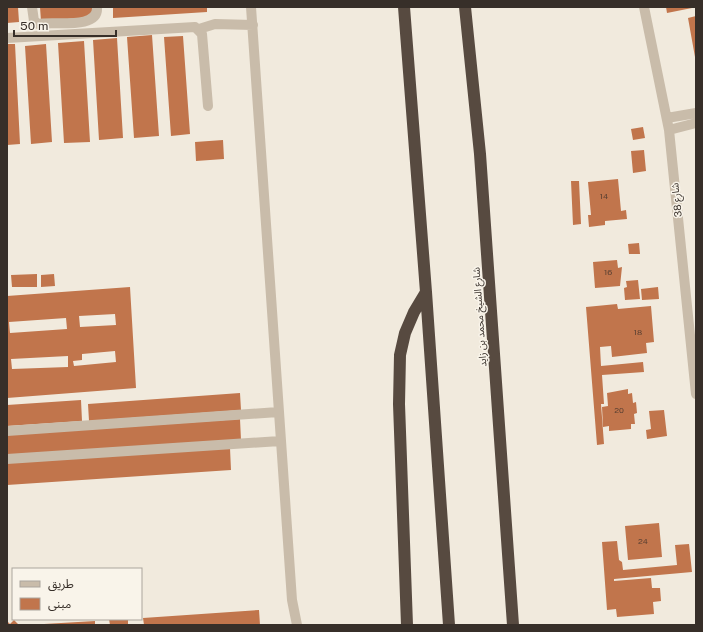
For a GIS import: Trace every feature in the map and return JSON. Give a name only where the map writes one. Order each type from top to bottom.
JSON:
[{"type":"highway","points":[[404,7],[418,212],[426,292],[449,625]]},
{"type":"highway","name":"شارع الشيخ محمد بن زايد","points":[[466,7],[480,161],[513,625]]},
{"type":"highway","points":[[407,625],[399,398],[400,355],[405,333],[414,312],[426,292]]},
{"type":"street","points":[[32,7],[34,21],[38,24],[88,22],[95,17],[98,7]]},
{"type":"street","points":[[251,7],[292,600],[298,625]]},
{"type":"street","name":"شارع 38","points":[[644,7],[669,130],[694,350],[696,394]]},
{"type":"street","points":[[7,38],[192,27],[199,29],[214,24],[253,25]]},
{"type":"street","points":[[199,29],[202,34],[208,106]]},
{"type":"street","points":[[667,118],[696,113]]},
{"type":"street","points":[[669,130],[696,123]]},
{"type":"street","points":[[7,431],[278,412]]},
{"type":"street","points":[[7,459],[280,441]]},
{"type":"building","points":[[7,7],[18,7],[19,22],[7,23]]},
{"type":"building","points":[[40,7],[92,7],[93,17],[41,21]]},
{"type":"building","points":[[113,7],[207,7],[207,12],[113,18]]},
{"type":"building","points":[[666,7],[692,7],[692,8],[667,13]]},
{"type":"building","points":[[696,16],[696,57],[695,57],[688,18]]},
{"type":"building","points":[[152,35],[159,136],[134,138],[127,37]]},
{"type":"building","points":[[183,36],[190,134],[171,136],[164,37]]},
{"type":"building","points":[[117,38],[123,138],[99,140],[93,40]]},
{"type":"building","points":[[84,41],[90,142],[64,143],[58,43]]},
{"type":"building","points":[[7,44],[15,44],[20,144],[7,145]]},
{"type":"building","points":[[46,44],[52,142],[31,144],[25,46]]},
{"type":"building","points":[[643,127],[645,138],[633,140],[631,129]]},
{"type":"building","points":[[223,140],[224,159],[196,161],[195,142]]},
{"type":"building","points":[[644,150],[646,171],[633,173],[631,151]]},
{"type":"building","points":[[618,179],[621,211],[626,210],[627,219],[605,221],[605,225],[589,227],[588,215],[591,215],[588,182]]},
{"type":"building","points":[[571,181],[579,181],[581,224],[573,225]]},
{"type":"building","points":[[639,243],[640,254],[629,254],[628,244]]},
{"type":"building","points":[[617,260],[618,268],[622,267],[620,286],[595,288],[593,262]]},
{"type":"building","points":[[37,274],[37,287],[12,287],[11,275]]},
{"type":"building","points":[[54,274],[55,286],[41,287],[41,275]]},
{"type":"building","points":[[638,280],[640,299],[625,300],[624,288],[627,287],[626,281]]},
{"type":"building","points":[[130,287],[136,388],[7,398],[7,296]],"holes":[[[115,314],[116,325],[80,327],[79,316]],[[66,318],[67,329],[10,333],[9,322]],[[115,351],[116,362],[74,366],[73,361],[82,360],[82,354]],[[68,356],[68,367],[12,369],[11,359]]]},
{"type":"building","points":[[658,287],[659,299],[642,300],[641,289]]},
{"type":"building","points":[[617,304],[618,309],[651,306],[654,342],[646,343],[647,353],[612,357],[611,346],[600,347],[601,366],[643,362],[644,372],[602,375],[604,404],[601,404],[604,444],[597,445],[586,307]]},
{"type":"building","points":[[628,389],[628,394],[632,393],[633,403],[636,402],[637,413],[634,414],[635,424],[631,424],[631,429],[609,431],[609,426],[603,427],[602,407],[608,406],[607,393]]},
{"type":"building","points":[[240,393],[241,410],[89,421],[88,404]]},
{"type":"building","points":[[81,400],[82,421],[7,426],[7,405]]},
{"type":"building","points":[[664,410],[667,436],[647,439],[646,430],[651,429],[649,411]]},
{"type":"building","points":[[240,419],[241,440],[7,456],[7,435]]},
{"type":"building","points":[[230,448],[231,470],[7,485],[7,463]]},
{"type":"building","points":[[659,523],[662,557],[628,560],[625,526]]},
{"type":"building","points":[[617,541],[619,560],[622,562],[623,570],[677,565],[675,545],[689,544],[692,572],[614,579],[614,581],[651,578],[652,588],[660,588],[661,601],[653,602],[654,614],[617,617],[616,609],[607,610],[602,542]]},
{"type":"building","points":[[259,610],[260,625],[144,625],[143,618]]},
{"type":"building","points":[[14,620],[19,625],[7,625],[7,621],[10,624]]},
{"type":"building","points":[[109,620],[128,620],[128,625],[110,625]]},
{"type":"building","points":[[95,621],[95,625],[44,625],[44,624]]}]
